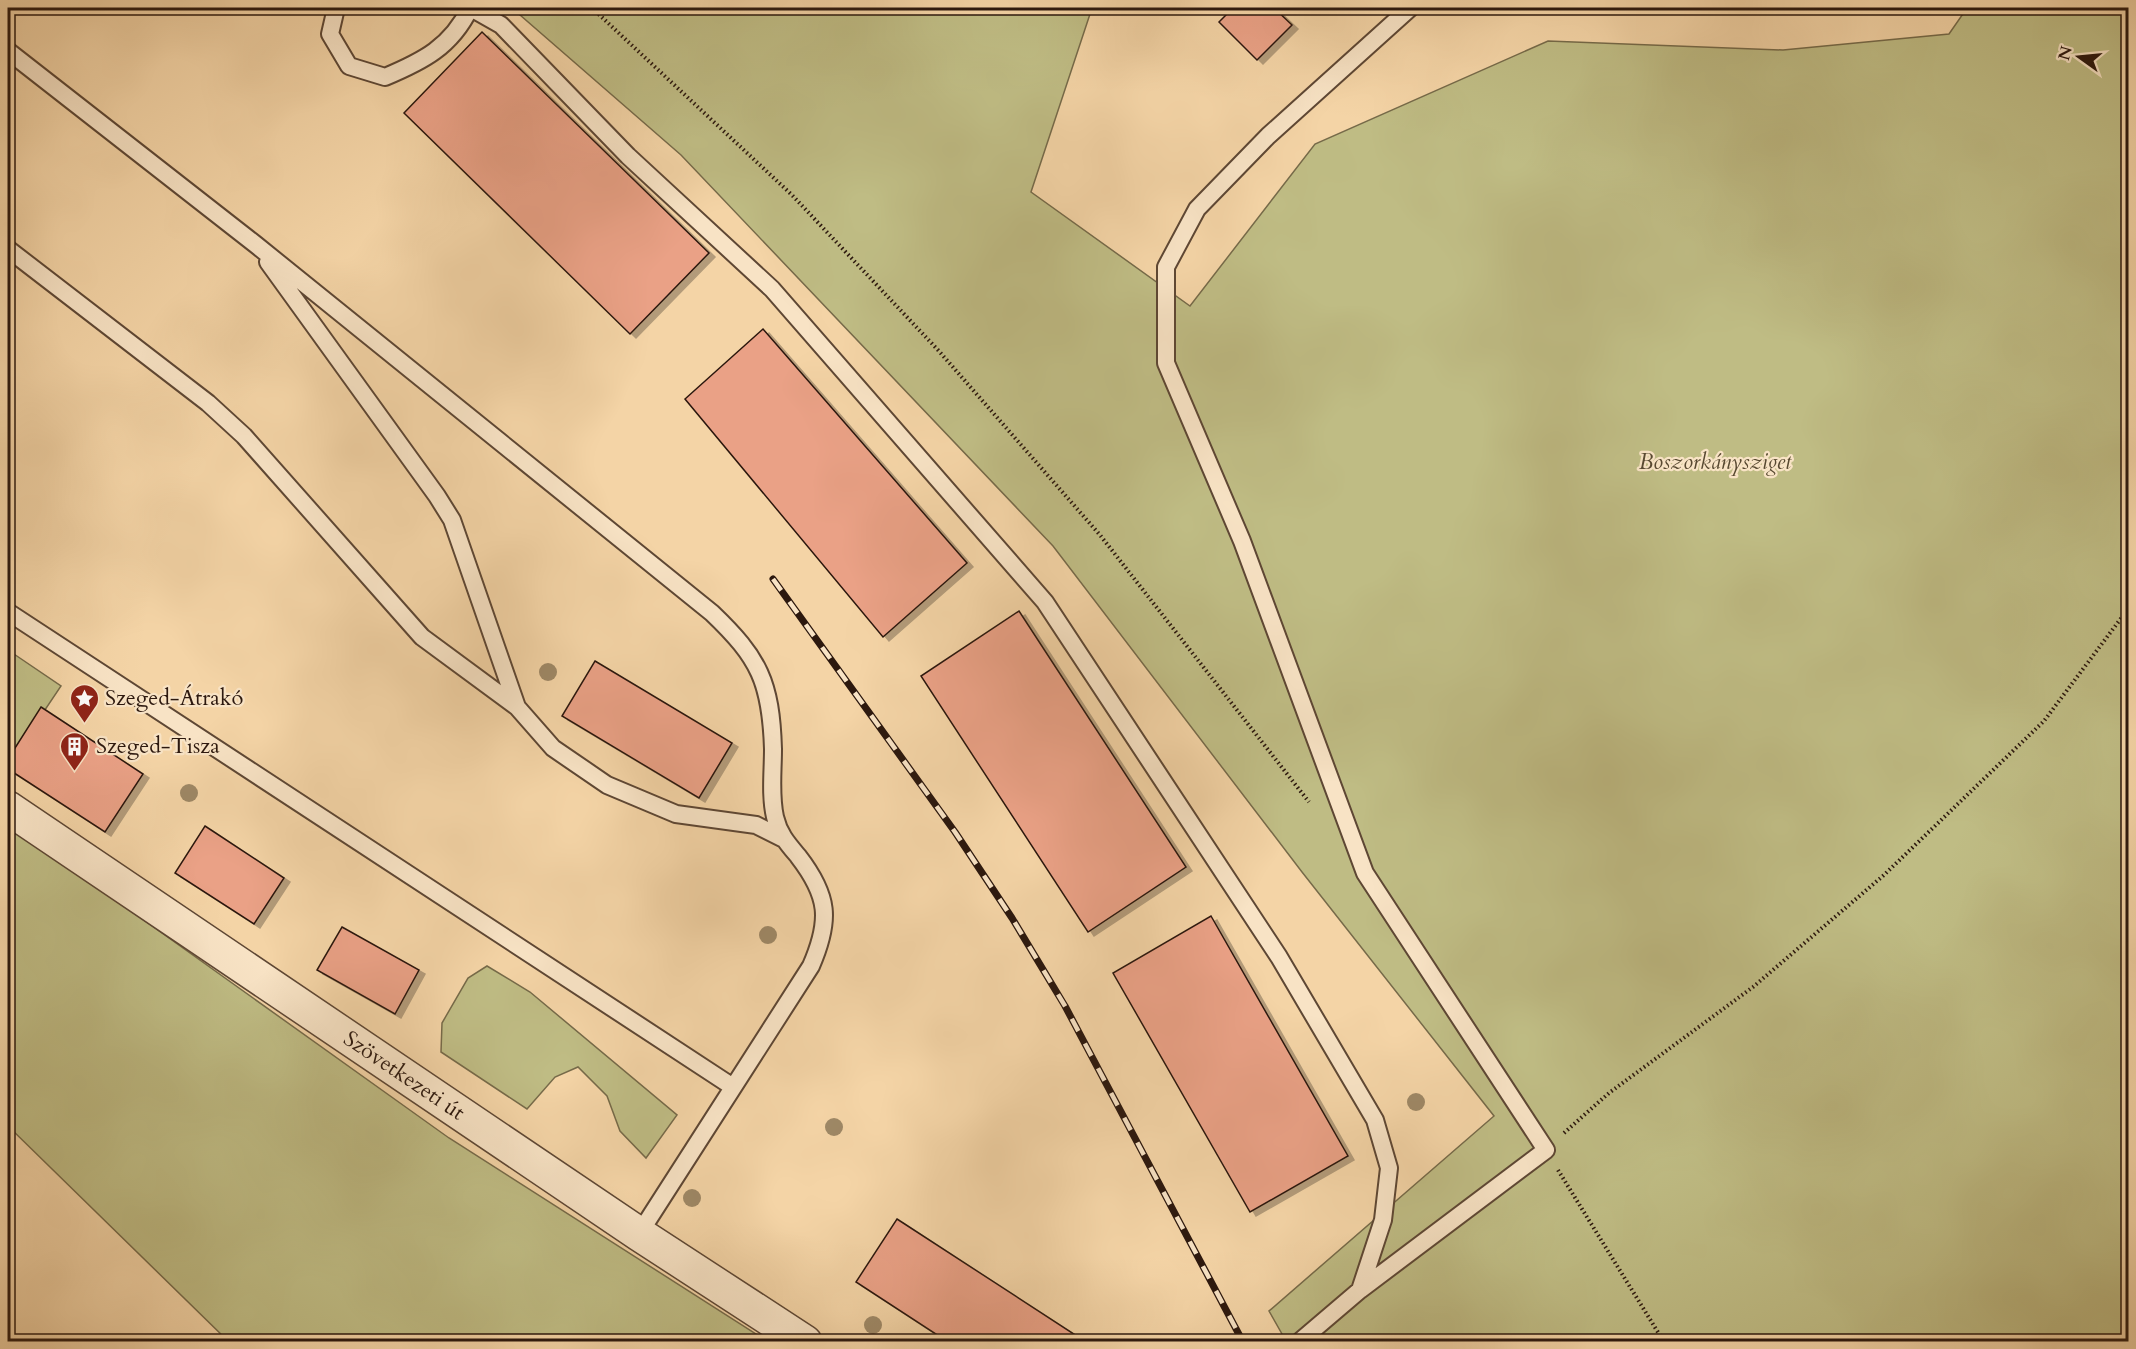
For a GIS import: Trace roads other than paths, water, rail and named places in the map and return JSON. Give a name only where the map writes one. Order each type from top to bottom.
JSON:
[{"type":"street","name":"Szövetkezeti út","points":[[8,808],[639,1234],[805,1341]]},
{"type":"lane","points":[[336,8],[330,34],[349,66],[385,77],[424,61],[460,27],[470,8],[501,25],[628,156],[772,289],[1046,602],[1279,957],[1375,1120],[1389,1168],[1383,1220],[1360,1290]]},
{"type":"lane","points":[[1299,1341],[1360,1290],[1546,1150],[1365,873],[1242,541],[1166,363],[1166,267],[1197,209],[1268,136],[1410,8]]},
{"type":"lane","points":[[8,51],[255,244],[712,613],[731,631],[761,671],[765,686],[771,721],[772,792],[782,838]]},
{"type":"lane","points":[[255,244],[452,520],[517,707]]},
{"type":"lane","points":[[8,249],[208,403],[244,436],[422,637],[517,707],[553,748],[607,785],[676,814],[756,825],[782,838],[814,879],[823,901],[826,921],[811,966],[639,1234]]},
{"type":"lane","points":[[8,612],[734,1087]]},
{"type":"railway","points":[[773,579],[955,832],[1012,918],[1065,1006],[1243,1342]]},
{"type":"place","name":"Szeged-Átrakó","points":[[84,724]]},
{"type":"place","name":"Szeged-Tisza","points":[[75,772]]},
{"type":"park label","name":"Boszorkánysziget","points":[[1715,462]]}]
